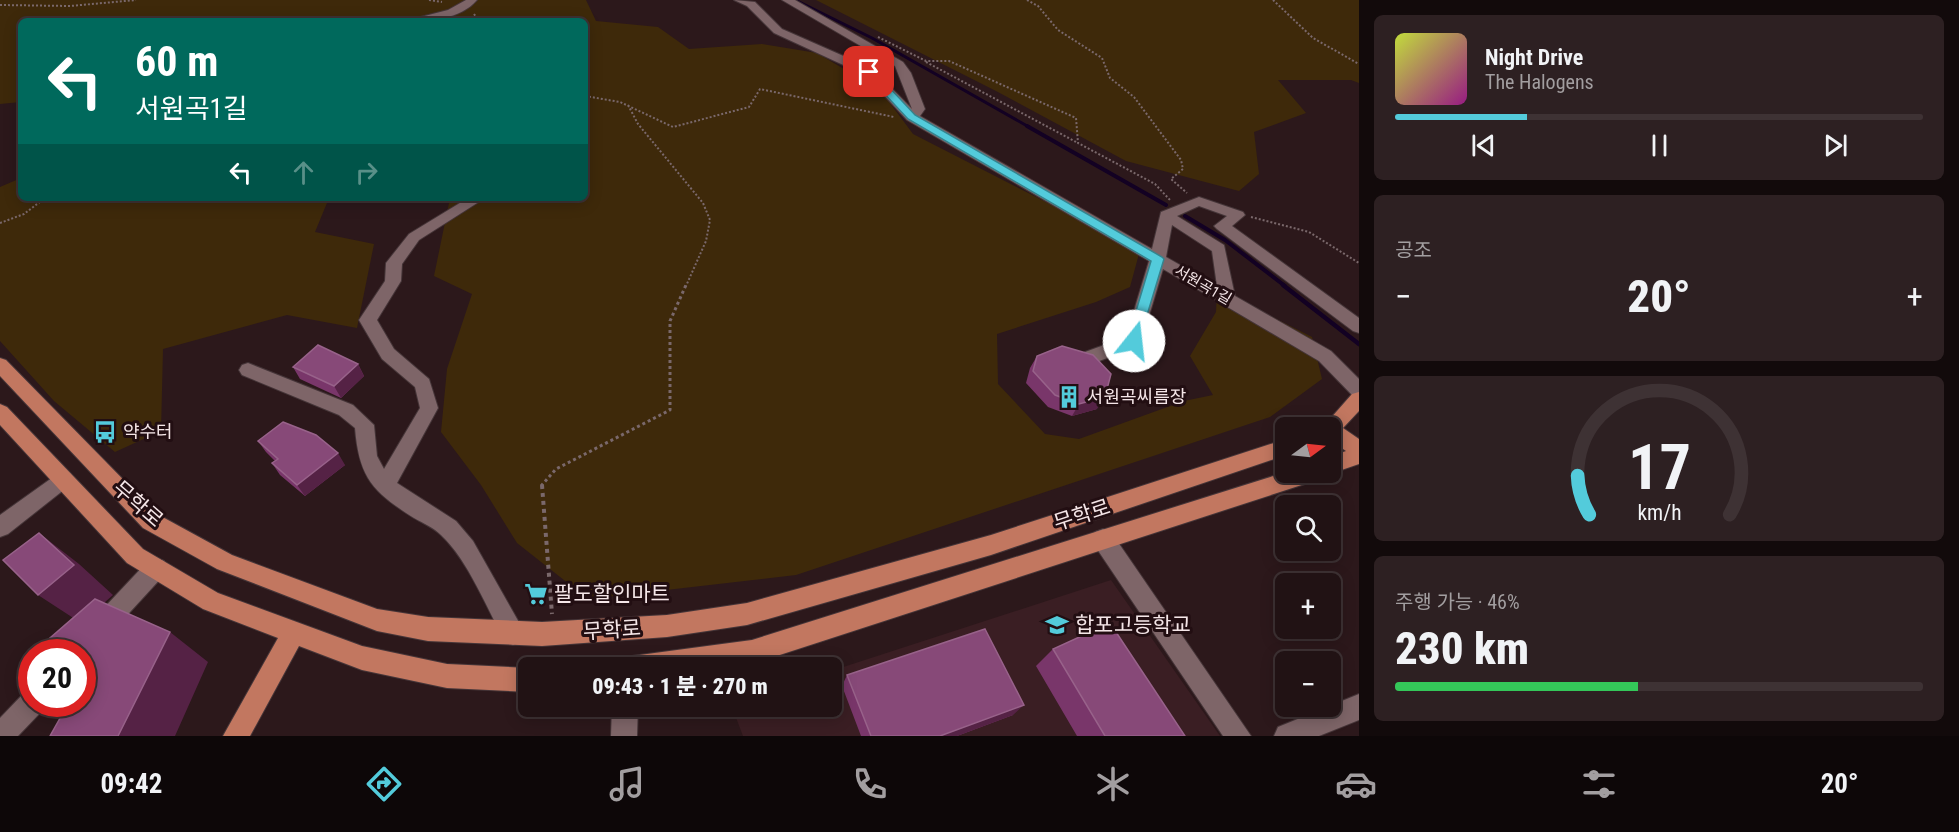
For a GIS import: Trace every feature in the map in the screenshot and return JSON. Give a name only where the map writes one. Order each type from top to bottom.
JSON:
[{"type":"main road","name":"무학로","points":[[0,365],[150,521],[225,562],[377,620],[428,629],[554,633],[667,626],[747,614],[992,545],[1275,451]]},
{"type":"main road","points":[[1341,419],[1359,399]]},
{"type":"main road","name":"무학로","points":[[0,412],[135,556],[211,601],[362,658],[447,676],[518,680]]},
{"type":"main road","points":[[1341,437],[1359,450]]},
{"type":"main road","points":[[1341,462],[1359,455]]},
{"type":"main road","name":"무학로","points":[[714,657],[752,652],[1279,483]]},
{"type":"main road","points":[[236,736],[294,632]]},
{"type":"street","name":"서원곡1길","points":[[739,0],[751,4],[778,31],[869,72],[912,117],[1325,356],[1359,390]]},
{"type":"street","points":[[787,0],[899,64],[908,79],[919,109],[912,117]]},
{"type":"street","points":[[420,18],[470,3]]},
{"type":"street","points":[[385,486],[429,408],[423,384],[388,354],[368,320],[393,281],[394,263],[414,237],[473,201]]},
{"type":"street","points":[[1166,214],[1190,205],[1238,215]]},
{"type":"street","points":[[1091,357],[1134,341],[1158,259],[1166,214]]},
{"type":"street","points":[[1166,214],[1219,249],[1227,299]]},
{"type":"street","points":[[1238,215],[1222,226],[1359,327]]},
{"type":"street","points":[[248,370],[346,410],[364,425],[367,456],[379,480],[397,496],[425,512],[454,535],[465,548],[513,633]]},
{"type":"street","points":[[0,527],[63,479]]},
{"type":"street","points":[[1103,539],[1238,736]]},
{"type":"street","points":[[90,639],[156,568]]},
{"type":"street","points":[[1287,736],[1359,706]]},
{"type":"street","points":[[1,736],[19,717]]},
{"type":"street","points":[[624,736],[625,717]]},
{"type":"path","points":[[0,4],[70,6],[136,0]]},
{"type":"path","points":[[1027,0],[1038,6],[1058,30],[1102,58],[1110,78],[1134,98],[1181,160],[1184,169],[1171,179],[1190,205]]},
{"type":"path","points":[[1273,0],[1313,38],[1359,64]]},
{"type":"path","points":[[917,57],[1155,184],[1167,197],[1190,205]]},
{"type":"path","points":[[926,61],[949,61],[1076,117],[1078,143]]},
{"type":"path","points":[[588,96],[606,98],[628,105],[673,127],[749,107],[760,89],[853,107],[884,117],[912,117]]},
{"type":"path","points":[[554,633],[541,486],[556,469],[670,410],[670,321],[706,241],[710,220],[703,203],[638,124],[628,105]]},
{"type":"path","points":[[0,223],[24,214],[41,201]]},
{"type":"path","points":[[1238,215],[1293,225],[1327,239],[1359,263]]},
{"type":"shaded area","points":[[0,0],[586,0],[596,21],[658,27],[689,49],[762,44],[817,53],[881,91],[913,134],[1140,250],[1130,287],[1096,302],[997,334],[998,384],[1045,434],[1079,439],[1184,401],[1213,395],[1190,356],[1216,312],[1217,289],[1312,337],[1322,379],[1270,417],[796,575],[588,599],[517,543],[481,485],[441,432],[447,369],[472,294],[434,276],[449,203],[455,201],[588,201],[588,18],[18,18],[18,102],[0,104]]},
{"type":"shaded area","points":[[816,0],[1359,0],[1359,83],[1351,80],[1278,80],[1306,113],[1254,132],[1259,174],[1239,191],[1126,161],[996,91]]},
{"type":"shaded area","points":[[18,179],[18,201],[328,201],[315,232],[374,244],[357,328],[287,315],[163,349],[161,431],[115,452],[54,401],[0,341],[0,187]]},
{"type":"shaded area","name":"합포고등학교","points":[[1111,580],[1220,736],[743,736],[736,717],[842,717],[842,667]]},
{"type":"building","points":[[318,345],[358,364],[334,386],[293,367]]},
{"type":"building","name":"서원곡씨름장","points":[[1062,346],[1093,355],[1111,374],[1105,397],[1079,404],[1055,395],[1033,371],[1037,356]]},
{"type":"building","points":[[283,422],[316,435],[338,453],[297,485],[272,463],[278,459],[258,441]]},
{"type":"building","points":[[39,533],[74,565],[38,595],[3,560]]},
{"type":"building","points":[[95,599],[170,632],[118,736],[50,736],[61,717],[96,717],[96,639],[49,639]]},
{"type":"building","points":[[1110,623],[1185,736],[1105,736],[1053,649]]},
{"type":"building","points":[[985,629],[1024,705],[940,736],[871,736],[847,675]]},
{"type":"waterway","points":[[795,0],[872,38],[1029,127]]},
{"type":"waterway","points":[[1027,126],[1166,205]]},
{"type":"waterway","points":[[1185,216],[1225,240],[1285,286]]},
{"type":"waterway","points":[[1283,285],[1359,344]]},
{"type":"place","name":"서원곡씨름장","points":[[1069,397]]},
{"type":"place","name":"약수터","points":[[105,432]]},
{"type":"place","name":"팔도할인마트","points":[[536,594]]},
{"type":"place","name":"합포고등학교","points":[[1057,625]]},
{"type":"route","points":[[869,72],[912,117],[1158,259],[1134,341]]}]
